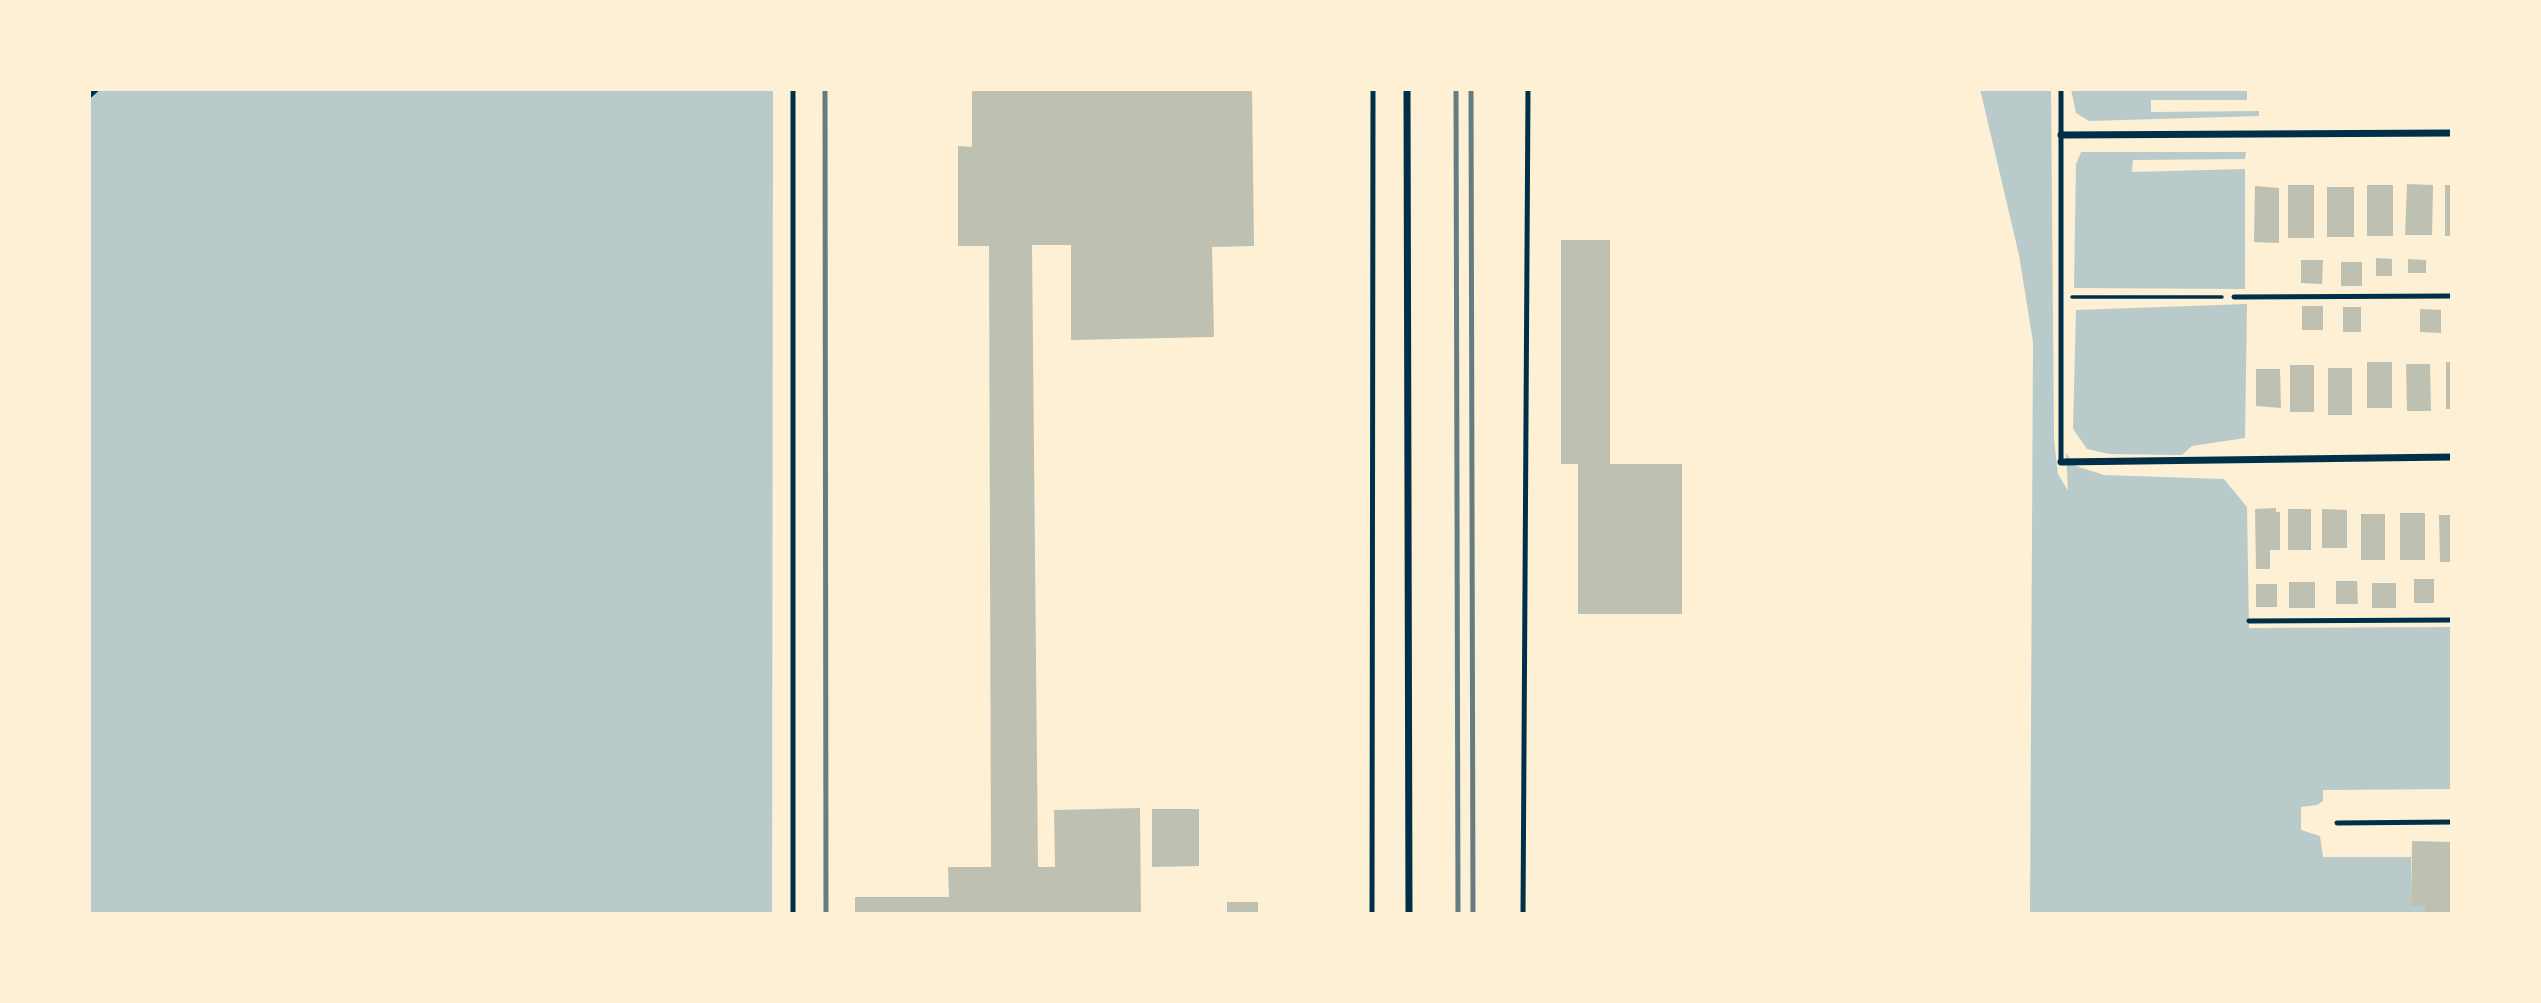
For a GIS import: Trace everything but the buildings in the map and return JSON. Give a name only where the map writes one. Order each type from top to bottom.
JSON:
[{"type":"street","points":[[1407,89],[1409,914]]},
{"type":"street","points":[[2061,135],[2452,133]]},
{"type":"street","points":[[2062,462],[2452,457]]},
{"type":"lane","points":[[89,96],[97,89]]},
{"type":"lane","points":[[793,89],[793,914]]},
{"type":"lane","points":[[1372,914],[1373,89]]},
{"type":"lane","points":[[1523,914],[1528,89]]},
{"type":"lane","points":[[2061,89],[2062,462]]},
{"type":"lane","points":[[2234,297],[2452,296]]},
{"type":"lane","points":[[2249,621],[2452,620]]},
{"type":"lane","points":[[2337,823],[2452,822]]},
{"type":"path","points":[[2061,298],[2234,297]]},
{"type":"shaded area","points":[[89,89],[773,89],[772,914],[89,914]]},
{"type":"shaded area","points":[[1980,89],[2051,89],[2054,440],[2058,474],[2068,491],[2066,453],[2076,466],[2104,475],[2224,479],[2247,507],[2249,628],[2452,627],[2452,789],[2323,790],[2323,801],[2317,805],[2301,807],[2301,830],[2320,836],[2323,857],[2411,857],[2411,906],[2425,906],[2425,914],[2030,914],[2033,342],[2019,255]]},
{"type":"shaded area","points":[[2071,89],[2247,89],[2247,100],[2151,100],[2151,112],[2259,111],[2259,116],[2089,121],[2076,113]]},
{"type":"shaded area","points":[[2081,152],[2246,152],[2245,159],[2133,160],[2132,172],[2245,169],[2245,289],[2074,288],[2076,164]]},
{"type":"shaded area","points":[[2247,304],[2245,438],[2192,446],[2182,455],[2109,454],[2087,449],[2073,429],[2076,310]]},
{"type":"railway","points":[[825,89],[826,914]]},
{"type":"railway","points":[[1456,89],[1458,914]]},
{"type":"railway","points":[[1471,89],[1473,914]]}]
